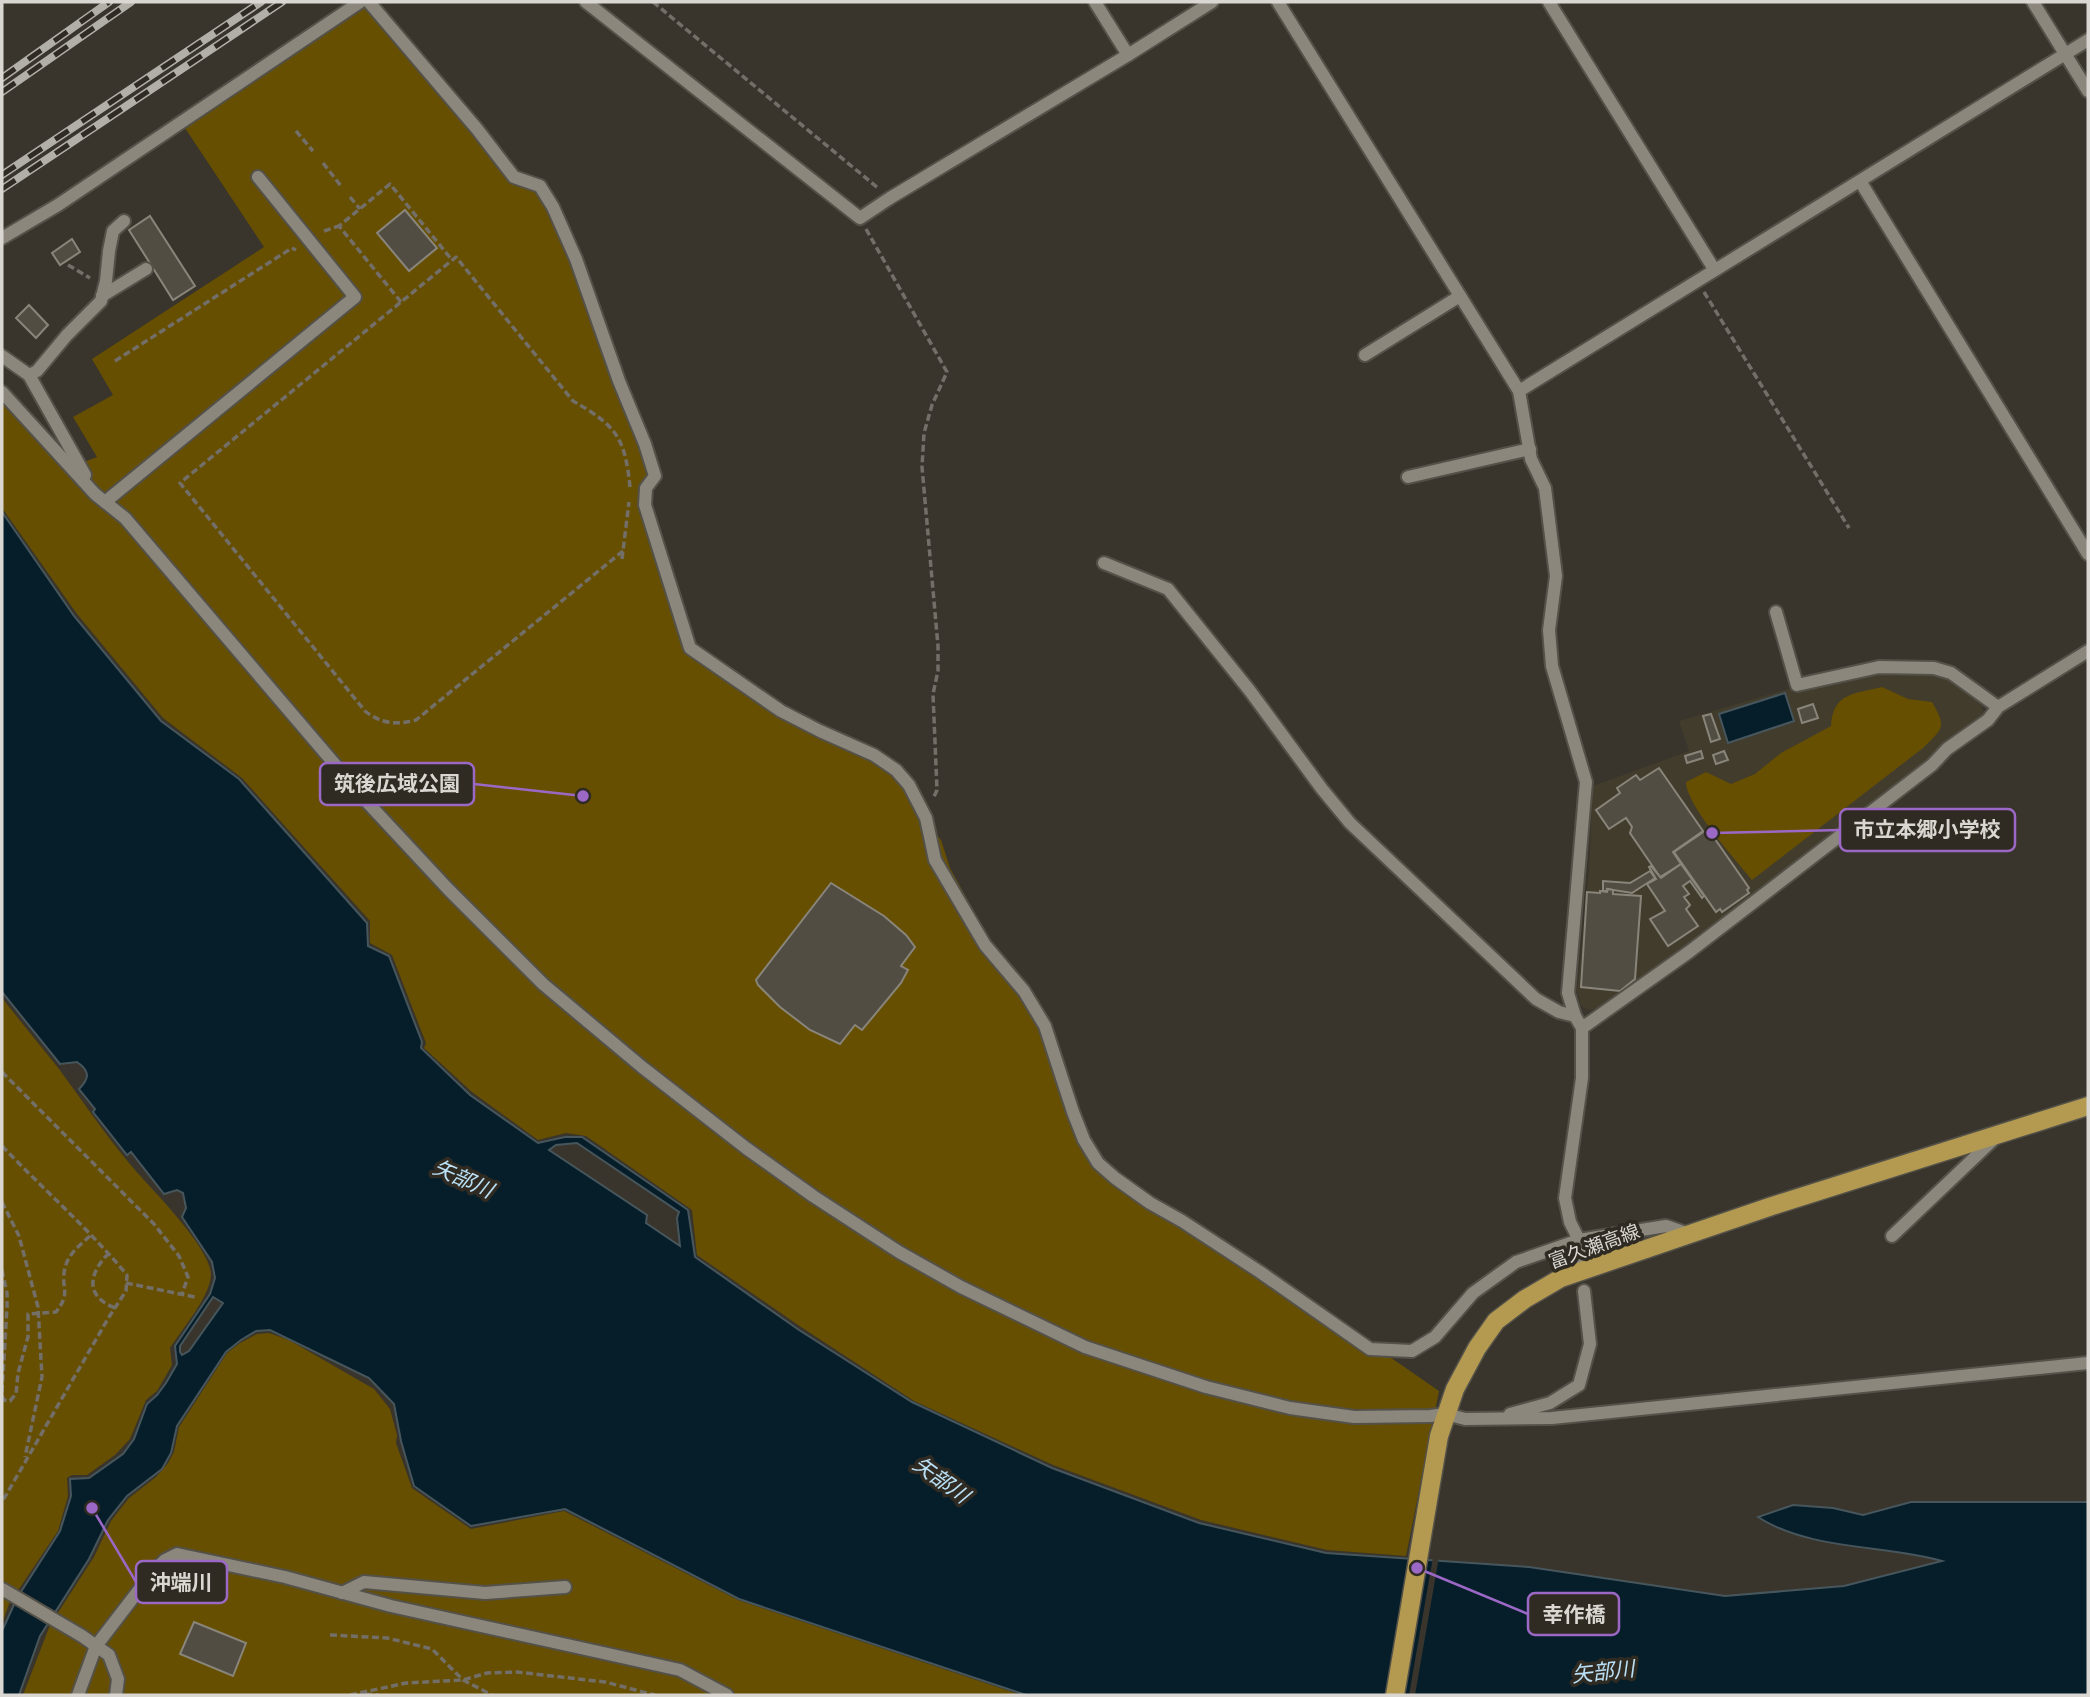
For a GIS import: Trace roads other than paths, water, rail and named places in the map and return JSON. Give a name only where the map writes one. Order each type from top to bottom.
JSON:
[{"type":"main road","name":"富久瀬高線","points":[[1395,1695],[1439,1436],[1455,1416],[1455,1389],[1477,1348],[1496,1321],[1511,1308],[1561,1278],[1689,1234],[2088,1106]]},
{"type":"street","points":[[2,238],[58,205],[360,2]]},
{"type":"street","points":[[369,2],[477,129],[514,177],[540,186],[553,207],[576,259],[619,381],[649,454],[655,476],[646,488],[645,505],[690,648],[781,711],[820,732],[874,755],[896,769],[909,785],[926,818],[935,860],[985,945],[1024,991],[1039,1014],[1084,1140],[1098,1163],[1150,1203],[1260,1272],[1370,1349],[1412,1351],[1435,1337],[1473,1293],[1516,1262],[1578,1240],[1666,1226],[1689,1234]]},
{"type":"street","points":[[586,2],[860,218],[1212,2]]},
{"type":"street","points":[[1095,2],[1128,55]]},
{"type":"street","points":[[1278,2],[1519,391],[1531,458],[1545,488],[1556,576],[1549,630],[1552,666],[1586,782],[1568,993],[1579,1022],[1582,1078],[1565,1198],[1570,1222],[1578,1240],[1581,1261]]},
{"type":"street","points":[[1549,2],[1714,270]]},
{"type":"street","points":[[2033,2],[2088,91]]},
{"type":"street","points":[[1519,391],[2088,40]]},
{"type":"street","points":[[100,498],[355,297],[258,177]]},
{"type":"street","points":[[1860,181],[2088,554]]},
{"type":"street","points":[[29,375],[37,370],[101,301],[113,231],[124,221]]},
{"type":"street","points":[[104,290],[146,269]]},
{"type":"street","points":[[1365,355],[1460,296]]},
{"type":"street","points":[[2,356],[29,375],[100,498]]},
{"type":"street","points":[[2,392],[100,498],[125,518],[367,802],[448,889],[543,984],[642,1067],[813,1196],[899,1252],[961,1287],[1085,1347],[1206,1387],[1290,1408],[1354,1417],[1552,1418],[2088,1363]]},
{"type":"street","points":[[1408,477],[1530,449]]},
{"type":"street","points":[[1104,563],[1168,589],[1250,691],[1350,823],[1536,999],[1579,1022]]},
{"type":"street","points":[[1776,612],[1797,685],[1879,667],[1934,667],[1951,673],[1998,707]]},
{"type":"street","points":[[1579,1022],[1689,952],[1921,773],[1947,749],[1988,720],[1998,707],[2088,651]]},
{"type":"street","points":[[1892,1236],[1998,1135]]},
{"type":"street","points":[[1494,1418],[1550,1403],[1579,1385],[1590,1344],[1584,1291]]},
{"type":"street","points":[[78,1695],[96,1646],[152,1573],[165,1560],[177,1555],[285,1577],[391,1606],[680,1670],[727,1695]]},
{"type":"street","points":[[342,1593],[364,1582],[485,1593],[565,1587]]},
{"type":"street","points":[[2,1589],[109,1655],[118,1679],[116,1695]]},
{"type":"water","name":"矢部川","points":[[2,512],[74,616],[161,721],[239,779],[367,923],[368,946],[389,956],[422,1042],[421,1048],[470,1095],[538,1143],[565,1137],[582,1137],[688,1210],[695,1257],[799,1330],[912,1402],[1052,1468],[1199,1523],[1326,1553],[1529,1567],[1725,1596],[1844,1586],[1942,1561],[1800,1536],[1758,1517],[1793,1505],[1833,1508],[1863,1515],[1911,1502],[2088,1502],[2088,1695],[1026,1695],[739,1599],[565,1509],[471,1526],[414,1486],[394,1404],[369,1378],[270,1330],[256,1331],[226,1352],[177,1426],[171,1453],[162,1469],[127,1496],[108,1520],[89,1559],[40,1636],[19,1695],[2,1695],[2,1631],[17,1598],[60,1531],[71,1496],[70,1479],[89,1478],[123,1454],[134,1439],[147,1404],[166,1383],[177,1364],[175,1346],[210,1294],[215,1278],[212,1262],[182,1217],[186,1208],[183,1193],[177,1190],[164,1194],[131,1152],[127,1155],[93,1112],[95,1109],[79,1089],[87,1078],[84,1068],[77,1062],[60,1064],[2,992]],"holes":[[[577,1143],[679,1212],[677,1218],[680,1246],[646,1223],[647,1215],[549,1150],[556,1145]],[[213,1297],[223,1303],[189,1351],[182,1355],[180,1346]]]},
{"type":"water","points":[[1785,693],[1794,721],[1728,743],[1719,714]]},
{"type":"railway","points":[[2,78],[109,2]]},
{"type":"railway","points":[[2,92],[131,2]]},
{"type":"railway","points":[[2,175],[261,2]]},
{"type":"railway","points":[[2,189],[282,2]]},
{"type":"place","name":"筑後広域公園","points":[[583,796]]},
{"type":"place","name":"市立本郷小学校","points":[[1712,833]]},
{"type":"place","name":"沖端川","points":[[92,1508]]},
{"type":"place","name":"幸作橋","points":[[1417,1568]]}]
